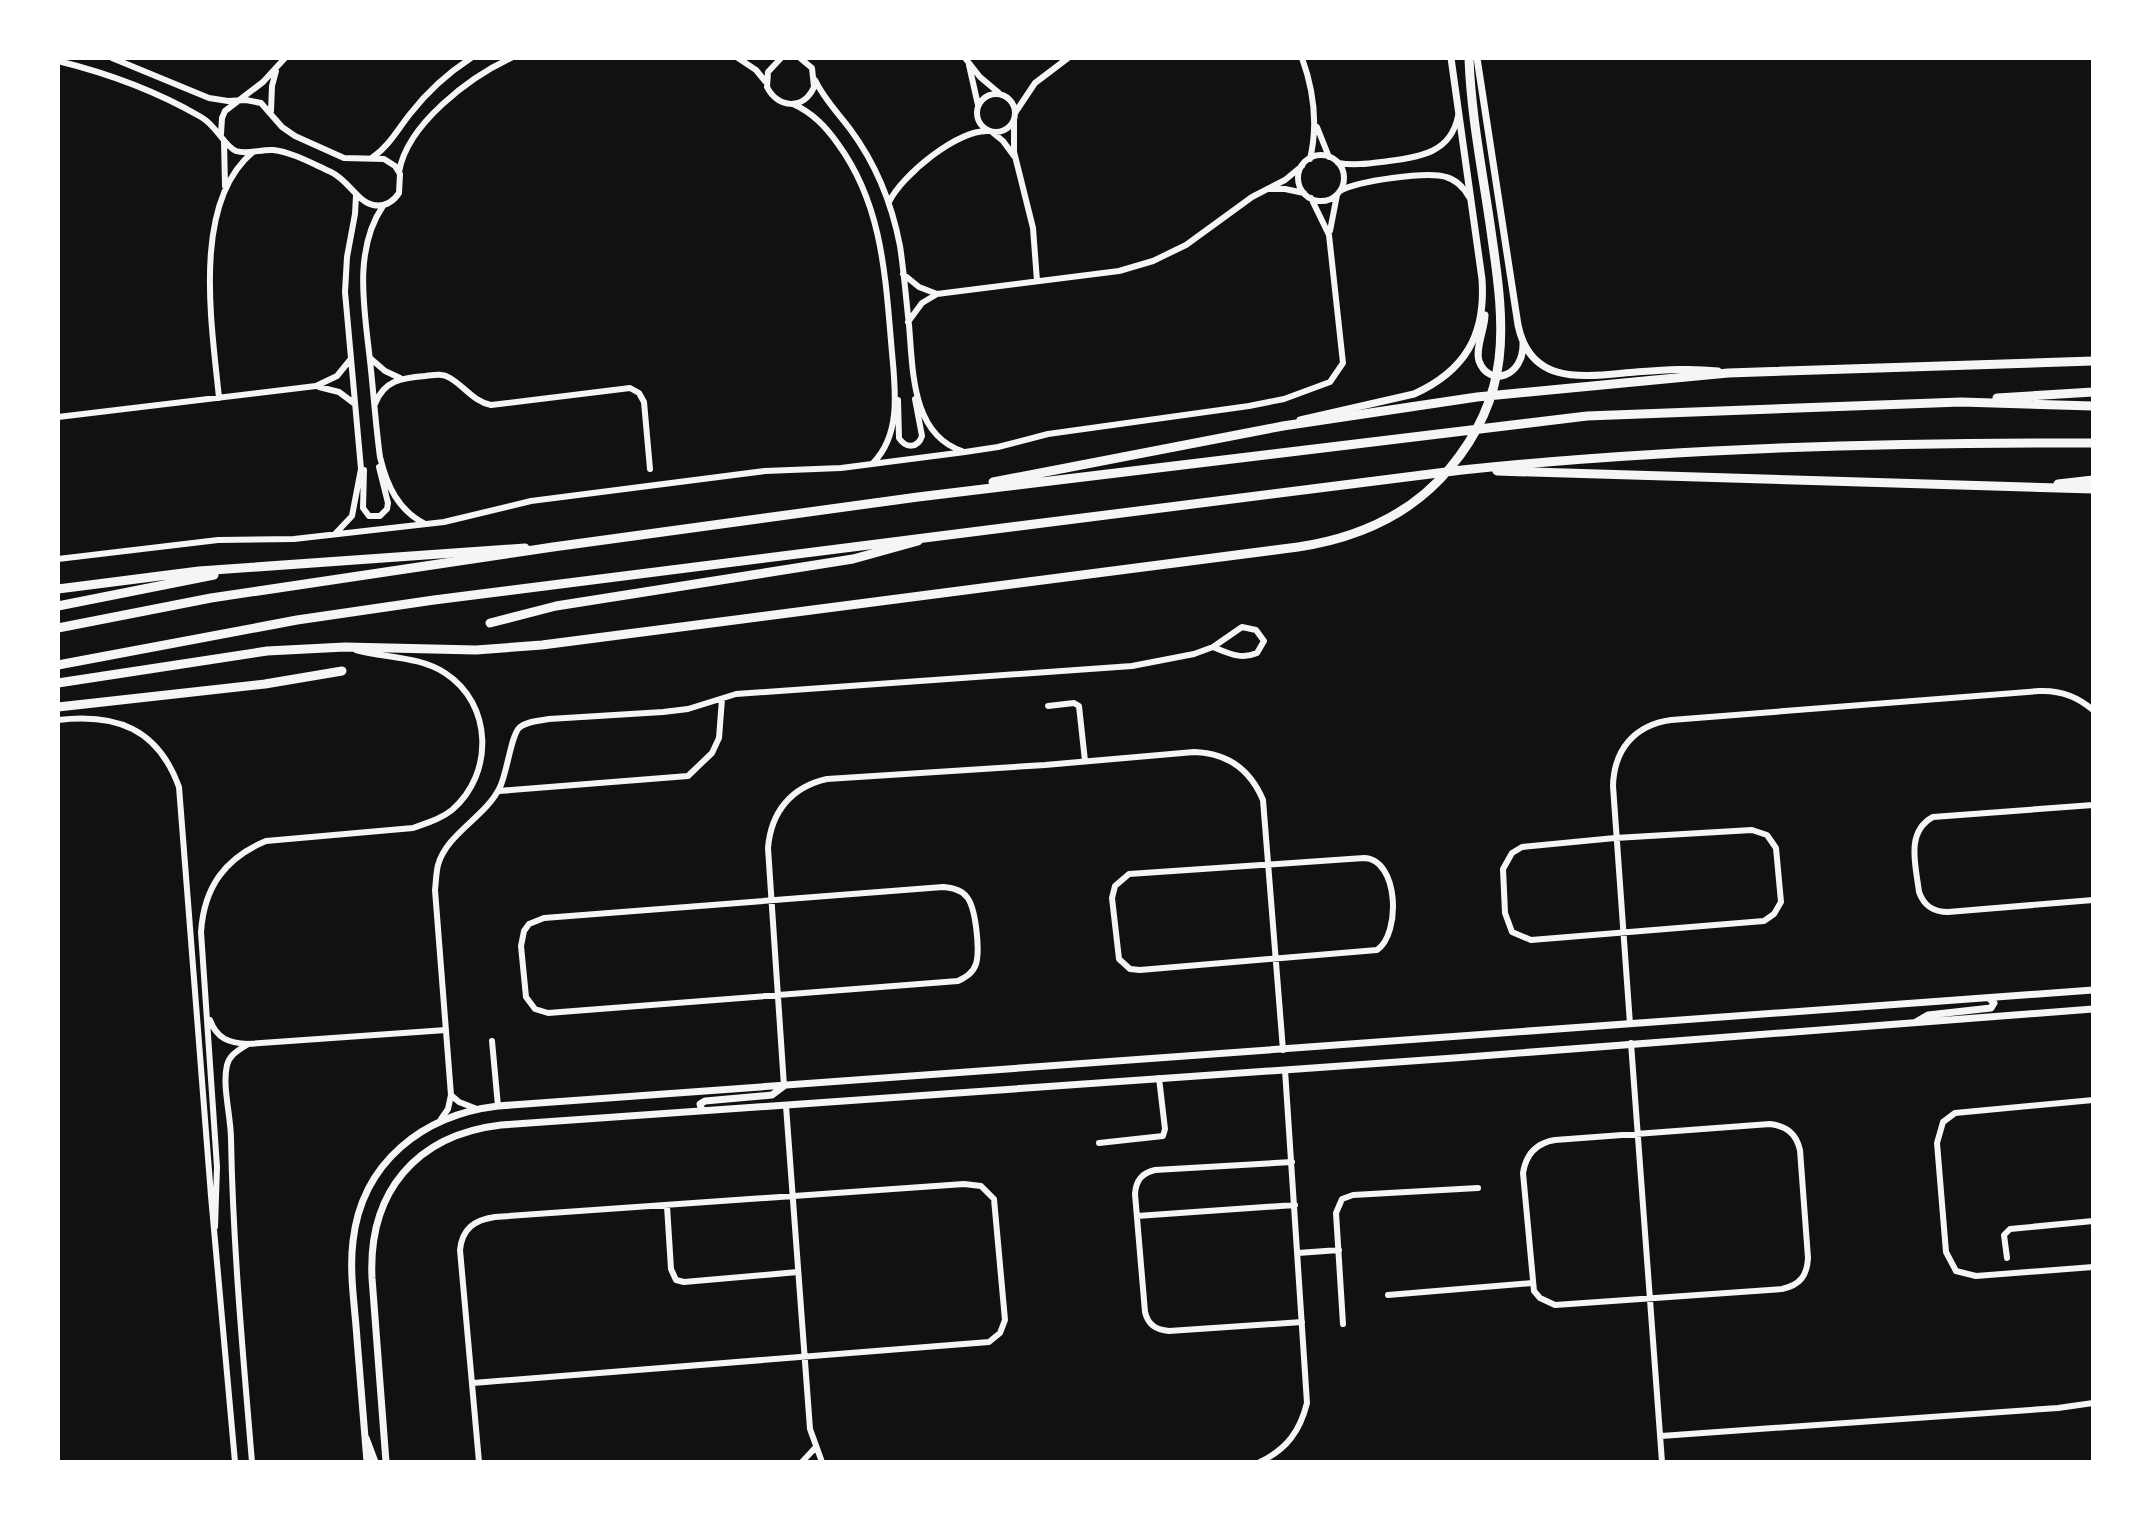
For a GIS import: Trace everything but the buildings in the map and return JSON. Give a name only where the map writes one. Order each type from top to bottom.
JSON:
[{"type":"main road","points":[[58,683],[228,655],[280,650],[345,647],[476,650],[542,645],[1298,547],[1325,543],[1364,531],[1401,512],[1423,496],[1460,456],[1487,408],[1498,369],[1503,329],[1501,302],[1469,58]]},
{"type":"main road","points":[[918,497],[1283,426],[1477,397],[1728,373],[2093,361]]},
{"type":"main road","points":[[58,628],[211,598],[553,547],[918,497],[1587,416],[1961,402],[2093,392]]},
{"type":"main road","points":[[1961,402],[2093,406]]},
{"type":"main road","points":[[58,665],[297,620],[780,555],[1462,470],[1590,457],[1772,447],[1966,442],[2093,443]]},
{"type":"main road","points":[[1462,470],[2093,489]]},
{"type":"main road","points":[[2044,488],[2093,480]]},
{"type":"main road","points":[[490,623],[556,606],[853,559],[922,539]]},
{"type":"main road","points":[[58,589],[149,575],[553,547]]},
{"type":"main road","points":[[58,606],[249,568]]},
{"type":"main road","points":[[58,707],[265,684],[342,671]]},
{"type":"street","points":[[112,58],[209,98],[261,103],[282,127],[295,136],[344,158],[390,162],[399,172]]},
{"type":"street","points":[[219,398],[211,275],[216,223],[224,190],[222,118],[225,111],[278,68],[285,58]]},
{"type":"street","points":[[370,159],[385,148],[421,101],[441,81],[471,58]]},
{"type":"street","points":[[356,192],[345,275],[350,359],[365,485],[363,508],[369,516],[375,517],[384,513],[388,503],[381,482],[364,307],[364,275],[372,227],[384,205],[399,193],[399,172],[406,149],[441,106],[479,76],[511,58]]},
{"type":"street","points":[[738,58],[756,70],[774,98],[785,104],[800,102],[811,93],[815,80]]},
{"type":"street","points":[[767,85],[771,67],[781,58]]},
{"type":"street","points":[[793,104],[814,116],[834,138],[857,174],[873,213],[882,255],[899,405],[899,438],[906,446],[911,446],[921,441],[922,436],[896,225],[866,153],[823,96],[812,68],[800,58]]},
{"type":"street","points":[[889,202],[902,181],[956,140],[975,131],[1005,130],[1035,83],[1068,58]]},
{"type":"street","points":[[1302,58],[1310,84],[1315,120],[1329,157],[1338,163],[1363,165],[1431,153],[1440,148],[1453,132],[1458,113]]},
{"type":"street","points":[[1451,58],[1483,297],[1485,324],[1478,356],[1483,368],[1495,375],[1508,374],[1522,360],[1523,343],[1477,58]]},
{"type":"street","points":[[967,60],[978,106],[977,118],[1003,141],[1015,160]]},
{"type":"street","points":[[967,60],[987,83],[1012,102],[1015,160],[1033,228],[1037,281]]},
{"type":"street","points":[[58,61],[141,89],[199,116],[237,151],[287,153],[340,176],[371,205],[384,205]]},
{"type":"street","points":[[272,115],[272,86],[278,68]]},
{"type":"street","points":[[978,106],[985,97],[1002,95]]},
{"type":"street","points":[[1310,159],[1315,120]]},
{"type":"street","points":[[224,190],[239,165],[253,152]]},
{"type":"street","points":[[908,322],[916,308],[937,294],[1119,271],[1153,261],[1186,245],[1310,159],[1329,157]]},
{"type":"street","points":[[1329,235],[1344,180],[1338,163]]},
{"type":"street","points":[[1302,166],[1299,183],[1304,193]]},
{"type":"street","points":[[1265,190],[1285,189],[1324,201],[1358,183],[1434,175],[1460,184],[1471,200]]},
{"type":"street","points":[[58,559],[234,539],[294,539],[459,520],[531,501],[765,471],[871,465],[965,452],[1061,432],[1273,402],[1330,382],[1340,371],[1343,348],[1329,235],[1311,198]]},
{"type":"street","points":[[903,273],[919,287],[937,294]]},
{"type":"street","points":[[1283,426],[1319,414],[1414,394],[1430,387],[1445,377],[1469,349],[1482,315],[1483,297]]},
{"type":"street","points":[[1523,343],[1537,362],[1558,374],[1569,376],[1686,369],[1728,373]]},
{"type":"street","points":[[370,357],[385,371],[400,378]]},
{"type":"street","points":[[58,417],[316,386],[337,376],[350,359]]},
{"type":"street","points":[[375,404],[386,386],[400,378],[444,375],[478,401],[491,405],[625,388],[635,390],[644,402],[650,469]]},
{"type":"street","points":[[914,383],[923,413],[933,432],[944,443],[965,452]]},
{"type":"street","points":[[871,465],[883,451],[889,437],[895,385]]},
{"type":"street","points":[[316,386],[339,392],[355,404]]},
{"type":"street","points":[[380,457],[386,479],[397,500],[407,512],[425,524]]},
{"type":"street","points":[[335,534],[348,523],[354,508],[361,459]]},
{"type":"street","points":[[441,1119],[448,1109],[451,1095],[435,890],[438,863],[459,834],[499,791],[513,738],[519,728],[529,722],[549,719],[688,709],[736,694],[1132,666],[1165,661],[1213,647],[1242,627],[1256,630],[1264,641],[1257,653],[1249,656],[1240,657],[1213,647]]},
{"type":"street","points":[[215,1227],[217,1167],[202,912],[218,875],[231,860],[266,841],[413,828],[432,822],[450,811],[464,797],[482,761],[482,731],[473,703],[446,674],[428,664],[345,647]]},
{"type":"street","points":[[1630,1024],[1613,786],[1617,757],[1635,734],[1658,722],[2051,690],[2074,696],[2093,710]]},
{"type":"street","points":[[499,791],[688,776],[712,753],[719,738],[722,699]]},
{"type":"street","points":[[1048,706],[1074,703],[1079,706],[1085,761]]},
{"type":"street","points":[[58,720],[94,717],[134,729],[166,758],[179,787],[235,1462]]},
{"type":"street","points":[[784,1086],[768,848],[772,824],[784,802],[803,787],[827,779],[1194,752],[1207,752],[1231,760],[1251,777],[1263,800],[1283,1050]]},
{"type":"street","points":[[2093,805],[1933,817],[1919,827],[1914,844],[1919,892],[1921,899],[1932,910],[1948,912],[2093,900]]},
{"type":"street","points":[[1757,830],[1767,835],[1776,848],[1782,896],[1774,914],[1764,921],[1623,934],[1524,939],[1508,926],[1503,869],[1508,858],[1517,850],[1528,846],[1615,838],[1757,830]]},
{"type":"street","points":[[1377,860],[1386,870],[1392,905],[1391,934],[1377,950],[1277,960],[1130,969],[1117,955],[1112,904],[1115,886],[1129,874],[1270,865],[1377,860]]},
{"type":"street","points":[[951,888],[966,896],[971,903],[976,934],[976,964],[969,975],[958,981],[778,996],[541,1012],[529,1004],[526,997],[521,938],[529,924],[544,918],[951,888]]},
{"type":"street","points":[[367,1462],[352,1264],[354,1231],[367,1195],[386,1163],[412,1137],[441,1119],[477,1109],[2093,990]]},
{"type":"street","points":[[1914,1023],[1928,1015],[1991,1008],[1994,1003],[1989,998]]},
{"type":"street","points":[[207,1009],[212,1026],[224,1040],[248,1044],[446,1030]]},
{"type":"street","points":[[386,1462],[371,1256],[379,1214],[392,1188],[421,1155],[458,1134],[501,1125],[2093,1009]]},
{"type":"street","points":[[492,1041],[498,1106]]},
{"type":"street","points":[[1631,1043],[1662,1462]]},
{"type":"street","points":[[248,1044],[230,1059],[227,1076],[232,1212],[252,1462]]},
{"type":"street","points":[[1260,1462],[1286,1445],[1303,1418],[1308,1387],[1285,1070]]},
{"type":"street","points":[[1099,1143],[1163,1136],[1165,1129],[1159,1078]]},
{"type":"street","points":[[702,1111],[700,1104],[705,1101],[772,1095],[784,1086]]},
{"type":"street","points":[[451,1095],[477,1109]]},
{"type":"street","points":[[2093,1100],[1962,1111],[1943,1122],[1937,1136],[1946,1252],[1956,1271],[1976,1276],[2093,1267]]},
{"type":"street","points":[[786,1106],[810,1429],[822,1462]]},
{"type":"street","points":[[1778,1125],[1793,1134],[1800,1150],[1808,1258],[1805,1275],[1799,1283],[1782,1289],[1555,1305],[1540,1298],[1532,1283],[1523,1173],[1529,1154],[1545,1142],[1778,1125]]},
{"type":"street","points":[[1292,1162],[1149,1172],[1138,1180],[1136,1187],[1137,1216],[1146,1318],[1156,1328],[1169,1331],[1302,1322]]},
{"type":"street","points":[[473,1383],[989,1342],[1004,1327],[997,1207],[994,1199],[981,1186],[964,1184],[486,1218],[470,1226],[461,1241],[460,1250],[479,1462]]},
{"type":"street","points":[[1343,1324],[1336,1208],[1347,1196],[1478,1188]]},
{"type":"street","points":[[1137,1216],[1295,1205]]},
{"type":"street","points":[[667,1206],[671,1269],[676,1280],[684,1282],[798,1272]]},
{"type":"street","points":[[2007,1258],[2004,1235],[2010,1229],[2093,1221]]},
{"type":"street","points":[[1298,1253],[1339,1250]]},
{"type":"street","points":[[1388,1295],[1532,1283]]},
{"type":"street","points":[[1661,1436],[2093,1403]]},
{"type":"street","points":[[365,1437],[375,1462]]},
{"type":"street","points":[[802,1462],[815,1448]]}]
